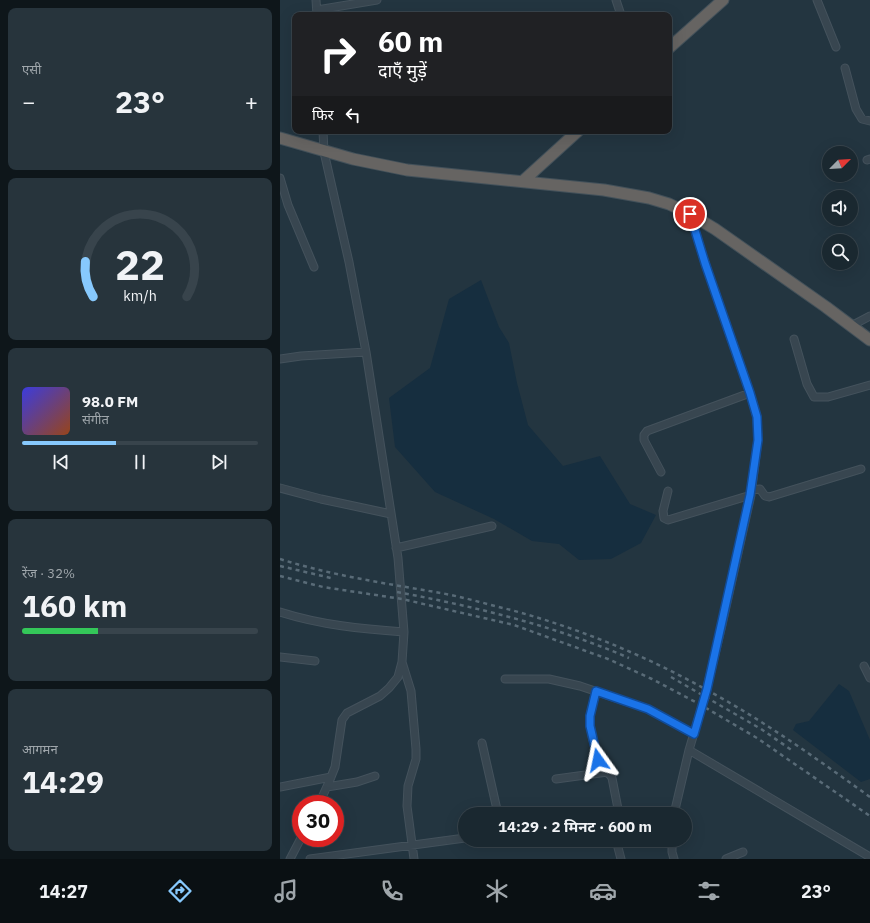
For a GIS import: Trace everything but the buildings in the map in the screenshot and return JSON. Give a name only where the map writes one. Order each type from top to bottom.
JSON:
[{"type":"highway","points":[[672,45],[723,0]]},
{"type":"highway","points":[[523,181],[575,134]]},
{"type":"highway","points":[[280,138],[324,152],[407,170],[604,190],[649,198],[669,204],[690,214],[715,229],[870,340]]},
{"type":"street","points":[[316,0],[317,12],[377,0]]},
{"type":"street","points":[[616,0],[620,12]]},
{"type":"street","points":[[817,0],[836,47]]},
{"type":"street","points":[[845,68],[856,109],[862,119],[870,121]]},
{"type":"street","points":[[323,134],[324,152],[349,262],[366,352],[396,548],[404,632],[402,662],[398,677],[380,696],[347,713],[342,720],[335,766],[323,795]]},
{"type":"street","points":[[280,178],[288,205],[314,266]]},
{"type":"street","points":[[676,807],[689,750],[707,689],[751,493],[758,440],[757,417],[750,393],[705,263],[690,214]]},
{"type":"street","points":[[850,326],[870,316]]},
{"type":"street","points":[[794,339],[807,384],[814,397],[828,397],[870,386]]},
{"type":"street","points":[[280,359],[366,352]]},
{"type":"street","points":[[661,472],[644,440],[644,435],[647,432],[750,393]]},
{"type":"street","points":[[668,491],[663,511],[664,518],[673,520],[760,489],[765,496],[769,497],[861,469]]},
{"type":"street","points":[[280,488],[321,500],[390,514]]},
{"type":"street","points":[[396,548],[492,526]]},
{"type":"street","points":[[280,612],[306,620],[337,626],[404,632]]},
{"type":"street","points":[[280,657],[315,661]]},
{"type":"street","points":[[402,662],[411,691],[416,749],[416,759],[408,786],[407,796],[414,859]]},
{"type":"street","points":[[864,666],[870,678]]},
{"type":"street","points":[[505,679],[549,679],[580,686],[648,709],[694,734]]},
{"type":"street","points":[[596,691],[590,716],[590,726],[600,773]]},
{"type":"street","points":[[482,743],[496,807]]},
{"type":"street","points":[[689,750],[870,857]]},
{"type":"street","points":[[556,780],[607,772],[612,778],[618,807]]},
{"type":"street","points":[[327,787],[357,782],[375,776]]},
{"type":"street","points":[[280,787],[331,777]]},
{"type":"street","points":[[310,859],[387,850],[458,839]]},
{"type":"street","points":[[290,859],[296,847]]},
{"type":"street","points":[[618,847],[621,859]]},
{"type":"street","points":[[672,847],[674,859]]},
{"type":"street","points":[[726,859],[743,852]]},
{"type":"water","points":[[481,280],[499,327],[509,343],[517,383],[528,425],[563,466],[600,456],[630,504],[656,515],[641,543],[611,559],[579,560],[559,544],[532,541],[494,519],[435,492],[395,447],[389,398],[430,368],[449,299]]},
{"type":"water","points":[[839,684],[849,691],[870,740],[870,779],[861,782],[793,730],[796,724],[809,721]]},
{"type":"railway","points":[[280,559],[337,574],[473,600],[536,617],[586,634],[658,665],[727,701],[789,740],[870,797]]},
{"type":"railway","points":[[280,566],[331,578]]},
{"type":"railway","points":[[280,576],[323,587],[402,599],[514,625],[608,659],[652,679],[701,705],[757,738],[870,816]]},
{"type":"railway","points":[[397,592],[457,604],[544,627],[573,636],[629,658]]},
{"type":"railway","points":[[671,677],[761,729],[793,751]]},
{"type":"route","points":[[598,760],[590,726],[590,716],[596,691],[648,709],[694,734],[701,705],[707,689],[722,625],[756,464],[758,440],[757,417],[690,214]]}]
